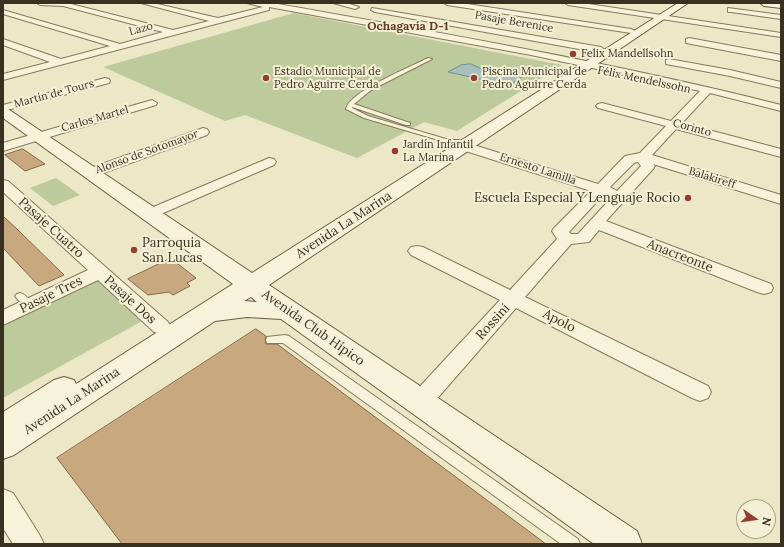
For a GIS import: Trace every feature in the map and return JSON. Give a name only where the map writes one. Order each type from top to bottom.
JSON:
[{"type":"street","points":[[144,3],[218,20]]},
{"type":"street","name":"Félix Mendelssohn","points":[[250,3],[583,65],[781,108]]},
{"type":"street","name":"Lazo","points":[[3,77],[284,3]]},
{"type":"street","points":[[336,3],[355,6]]},
{"type":"street","points":[[447,3],[631,31]]},
{"type":"street","points":[[402,31],[478,3]]},
{"type":"street","points":[[568,3],[781,35]]},
{"type":"street","name":"Avenida La Marina","points":[[3,427],[161,327],[245,281],[413,175],[455,143],[494,123],[680,3]]},
{"type":"street","points":[[764,3],[781,5]]},
{"type":"street","points":[[38,4],[63,4],[172,32]]},
{"type":"street","points":[[4,12],[23,9]]},
{"type":"street","name":"Pasaje Berenice","points":[[375,10],[601,50]]},
{"type":"street","points":[[731,10],[781,17]]},
{"type":"street","points":[[4,12],[120,46]]},
{"type":"street","name":"Avenida La Marina","points":[[583,65],[601,50],[620,42],[631,31],[660,16]]},
{"type":"street","points":[[689,41],[781,58]]},
{"type":"street","points":[[3,42],[60,62]]},
{"type":"street","points":[[669,62],[730,73],[781,85]]},
{"type":"street","name":"Martín de Tours","points":[[3,108],[105,81]]},
{"type":"street","points":[[643,157],[648,166],[583,238],[566,240],[560,231],[630,159],[643,157],[706,91]]},
{"type":"street","name":"Félix Mendelssohn","points":[[706,91],[781,113]]},
{"type":"street","name":"Carlos Martel","points":[[3,147],[152,103]]},
{"type":"street","name":"Corinto","points":[[602,106],[781,153]]},
{"type":"street","name":"Avenida Club Hípico","points":[[3,112],[624,544]]},
{"type":"street","name":"Alonso de Sotomayor","points":[[90,173],[203,132]]},
{"type":"street","name":"Ernesto Lamilla","points":[[455,143],[621,196]]},
{"type":"street","name":"Balakireff","points":[[643,157],[781,200]]},
{"type":"street","points":[[149,214],[269,162]]},
{"type":"street","name":"Pasaje Cuatro","points":[[3,184],[99,272]]},
{"type":"street","name":"Anacreonte","points":[[596,223],[764,288]]},
{"type":"street","name":"Rossini","points":[[420,402],[566,240]]},
{"type":"street","name":"Apolo","points":[[417,251],[700,392]]},
{"type":"street","name":"Pasaje Tres","points":[[3,318],[24,301],[99,272]]},
{"type":"street","name":"Pasaje Dos","points":[[99,272],[161,327]]},
{"type":"street","name":"Avenida La Marina","points":[[3,446],[205,315],[245,281]]},
{"type":"street","points":[[205,315],[247,309],[288,311]]},
{"type":"street","points":[[3,502],[29,544]]},
{"type":"lane","points":[[430,60],[369,89],[350,104],[349,109],[366,117],[455,143]]},
{"type":"lane","points":[[271,340],[285,339],[573,544]]},
{"type":"green space","name":"Estadio Municipal de Pedro Aguirre Cerda","points":[[294,13],[562,65],[457,131],[424,122],[357,158],[245,115],[225,121],[103,67]]},
{"type":"green space","points":[[56,178],[80,195],[53,206],[30,188]]},
{"type":"green space","points":[[95,277],[144,320],[3,398],[3,321]]},
{"type":"water","points":[[471,64],[482,69],[520,74],[523,76],[504,89],[482,84],[489,82],[484,80],[448,72],[461,65]]},
{"type":"building","points":[[23,149],[45,164],[25,171],[5,155]]},
{"type":"building","points":[[3,216],[64,275],[39,286],[3,248]]},
{"type":"building","points":[[167,260],[173,260],[196,278],[187,283],[190,286],[173,295],[169,292],[148,295],[128,279]]},
{"type":"building","points":[[256,329],[266,336],[266,344],[277,344],[546,544],[122,544],[57,458]]},
{"type":"place","name":"Felix Mandellsohn","points":[[573,54]]},
{"type":"place","name":"Estadio Municipal de Pedro Aguirre Cerda","points":[[266,78]]},
{"type":"place","name":"Piscina Municipal de Pedro Aguirre Cerda","points":[[474,78]]},
{"type":"place","name":"Jardín Infantil La Marina","points":[[395,151]]},
{"type":"place","name":"Escuela Especial Y Lenguaje Rocio","points":[[688,198]]},
{"type":"place","name":"Parroquia San Lucas","points":[[134,250]]},
{"type":"district","name":"Ochagavía D-1","points":[[408,27]]}]
